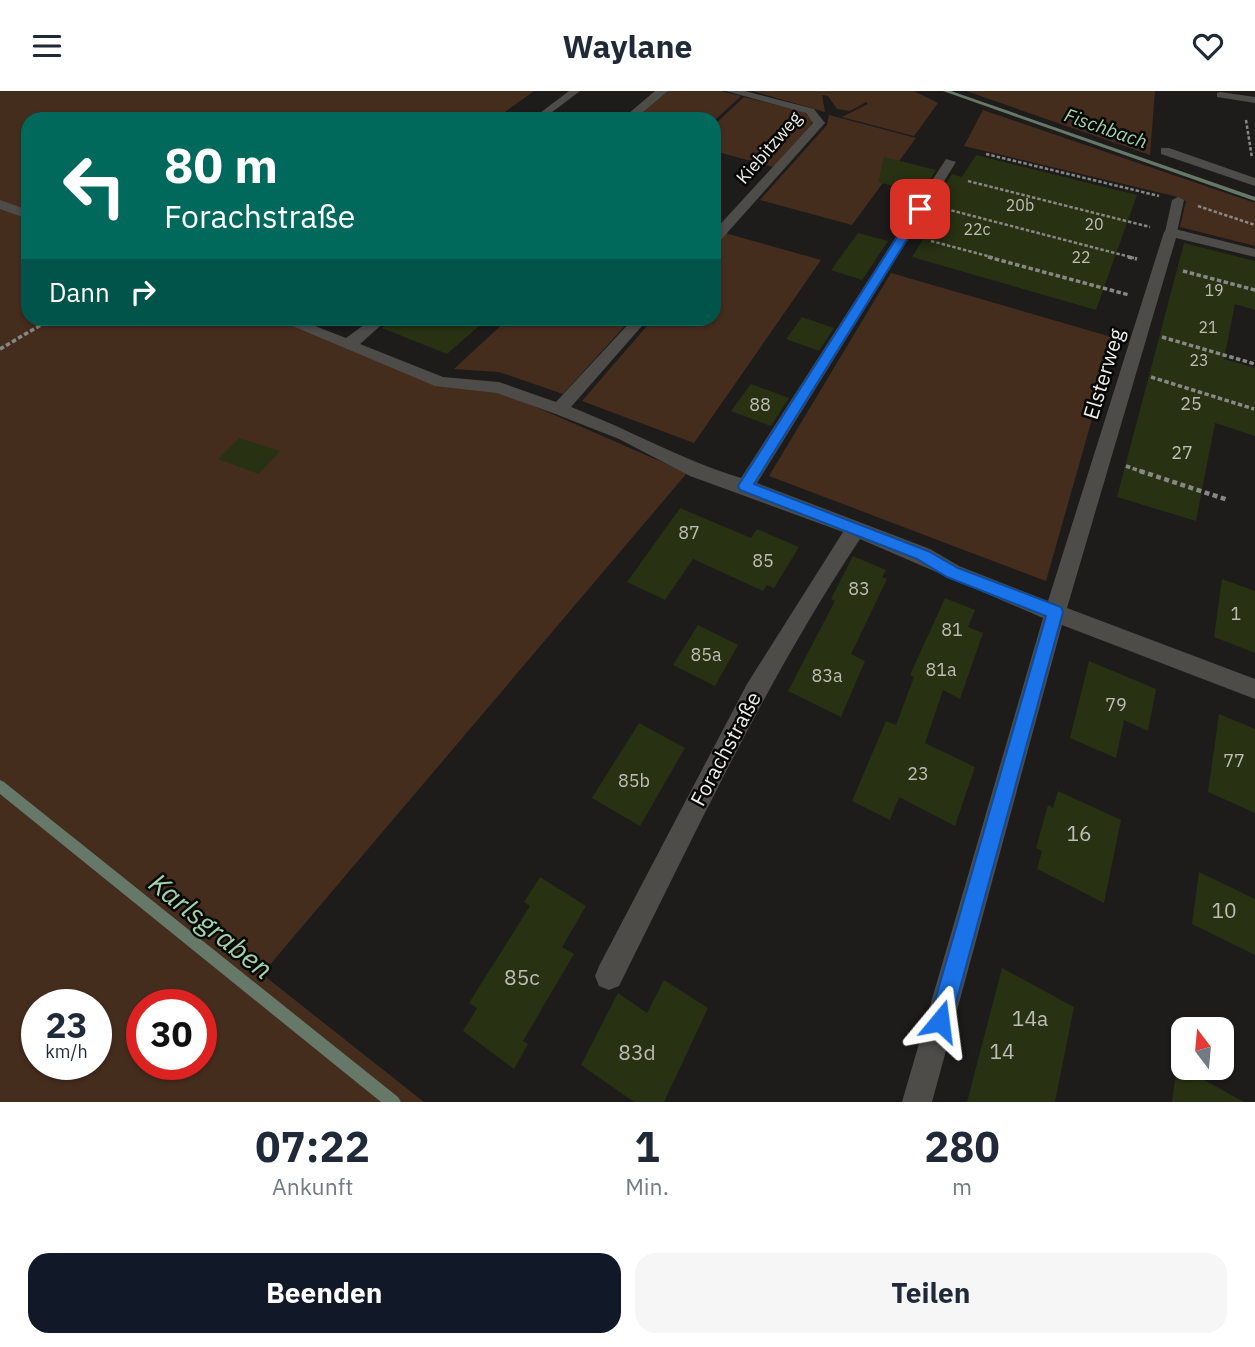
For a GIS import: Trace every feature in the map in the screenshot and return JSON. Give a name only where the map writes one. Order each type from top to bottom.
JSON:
[{"type":"street","points":[[636,112],[662,91]]},
{"type":"street","name":"Kiebitzweg","points":[[721,231],[819,124],[810,111],[732,91]]},
{"type":"street","points":[[1165,151],[1255,182]]},
{"type":"street","points":[[745,486],[950,162]]},
{"type":"street","points":[[0,204],[21,212]]},
{"type":"street","points":[[1171,232],[1255,253]]},
{"type":"street","name":"Elsterweg","points":[[917,1102],[1055,612],[1171,232]]},
{"type":"street","points":[[301,326],[441,382],[499,388],[559,409],[625,435],[696,471],[745,486],[923,555],[952,572],[1255,689]]},
{"type":"street","points":[[348,345],[372,326]]},
{"type":"street","points":[[559,409],[635,326]]},
{"type":"street","name":"Forachstraße","points":[[609,976],[713,772],[811,591],[856,529]]},
{"type":"lane","points":[[546,112],[575,91]]},
{"type":"lane","points":[[1220,95],[1255,100]]},
{"type":"lane","points":[[1171,232],[1178,200]]},
{"type":"path","points":[[1252,121],[1245,120],[1253,165]]},
{"type":"path","points":[[1249,142],[1255,143]]},
{"type":"path","points":[[986,154],[1178,200],[1255,225]]},
{"type":"path","points":[[968,181],[1171,232]]},
{"type":"path","points":[[945,208],[1255,290]]},
{"type":"path","points":[[931,240],[1150,301]]},
{"type":"path","points":[[0,349],[39,326]]},
{"type":"path","points":[[1141,331],[1255,365]]},
{"type":"path","points":[[1129,370],[1254,409]]},
{"type":"path","points":[[1102,458],[1228,500]]},
{"type":"shaded area","points":[[0,91],[534,91],[505,112],[21,112],[21,326],[296,326],[440,384],[502,392],[687,473],[262,974],[424,1102],[0,1102]]},
{"type":"shaded area","points":[[668,91],[720,91],[741,96],[721,115],[721,112],[643,112]]},
{"type":"shaded area","points":[[753,91],[914,91],[938,103],[914,136],[842,117],[868,104],[866,102],[850,111],[837,109],[828,96],[822,95],[825,112]]},
{"type":"shaded area","points":[[966,91],[1155,91],[1150,155]]},
{"type":"shaded area","points":[[744,97],[804,112],[812,120],[811,125],[773,167],[721,153],[721,118]]},
{"type":"shaded area","points":[[983,110],[1255,203],[1255,246],[1180,227],[1186,201],[1174,196],[964,146]]},
{"type":"shaded area","points":[[829,115],[916,138],[852,225],[760,200],[827,125]]},
{"type":"shaded area","points":[[725,233],[821,260],[694,443],[582,401],[647,326],[721,326],[721,238]]},
{"type":"shaded area","points":[[891,273],[1115,338],[1046,581],[769,476]]},
{"type":"shaded area","points":[[500,326],[625,326],[563,394],[499,372],[454,369]]},
{"type":"building","points":[[976,155],[1137,195],[1096,310],[912,257],[948,200],[938,197],[952,174],[962,177]]},
{"type":"building","points":[[884,157],[936,170],[921,193],[878,182]]},
{"type":"building","points":[[858,233],[888,241],[862,280],[831,270]]},
{"type":"building","points":[[1184,243],[1255,261],[1255,310],[1235,304],[1224,359],[1255,368],[1255,436],[1215,423],[1196,521],[1117,497]]},
{"type":"building","points":[[802,317],[834,328],[819,351],[786,339]]},
{"type":"building","points":[[384,326],[479,326],[447,354],[382,328]]},
{"type":"building","points":[[751,384],[789,398],[771,426],[731,411]]},
{"type":"building","points":[[239,438],[280,451],[259,474],[218,459]]},
{"type":"building","points":[[680,508],[751,538],[757,529],[799,547],[774,588],[767,585],[763,591],[693,559],[665,600],[627,582]]},
{"type":"building","points":[[853,556],[886,570],[882,577],[887,579],[851,654],[865,661],[841,717],[788,691],[835,601],[831,599]]},
{"type":"building","points":[[1222,579],[1255,591],[1255,653],[1214,637]]},
{"type":"building","points":[[945,598],[975,610],[968,627],[983,633],[960,699],[943,690],[925,743],[975,767],[955,826],[899,797],[890,820],[852,801],[886,721],[896,725],[914,677],[910,675]]},
{"type":"building","points":[[698,625],[738,645],[715,686],[673,665]]},
{"type":"building","points":[[1089,661],[1156,689],[1148,731],[1124,720],[1116,758],[1070,738]]},
{"type":"building","points":[[1219,714],[1255,729],[1255,813],[1208,792]]},
{"type":"building","points":[[639,723],[685,748],[640,826],[592,798]]},
{"type":"building","points":[[1058,791],[1121,820],[1104,903],[1037,869],[1042,851],[1036,848],[1048,805],[1053,808]]},
{"type":"building","points":[[1199,872],[1255,899],[1255,955],[1192,924]]},
{"type":"building","points":[[540,877],[586,906],[562,947],[574,954],[523,1041],[528,1044],[514,1069],[463,1031],[477,1008],[469,1003],[530,906],[524,902]]},
{"type":"building","points":[[1002,968],[1074,1007],[1055,1102],[967,1102]]},
{"type":"building","points":[[664,980],[708,1008],[664,1102],[634,1102],[581,1065],[618,993],[647,1013]]},
{"type":"building","points":[[1175,1080],[1204,1080],[1244,1102],[1172,1102]]},
{"type":"waterway","name":"Fischbach","points":[[946,91],[1255,199]]},
{"type":"waterway","name":"Karlsgraben","points":[[0,786],[393,1102]]},
{"type":"route","points":[[920,209],[745,486],[923,555],[952,572],[1055,612],[940,1021]]}]
